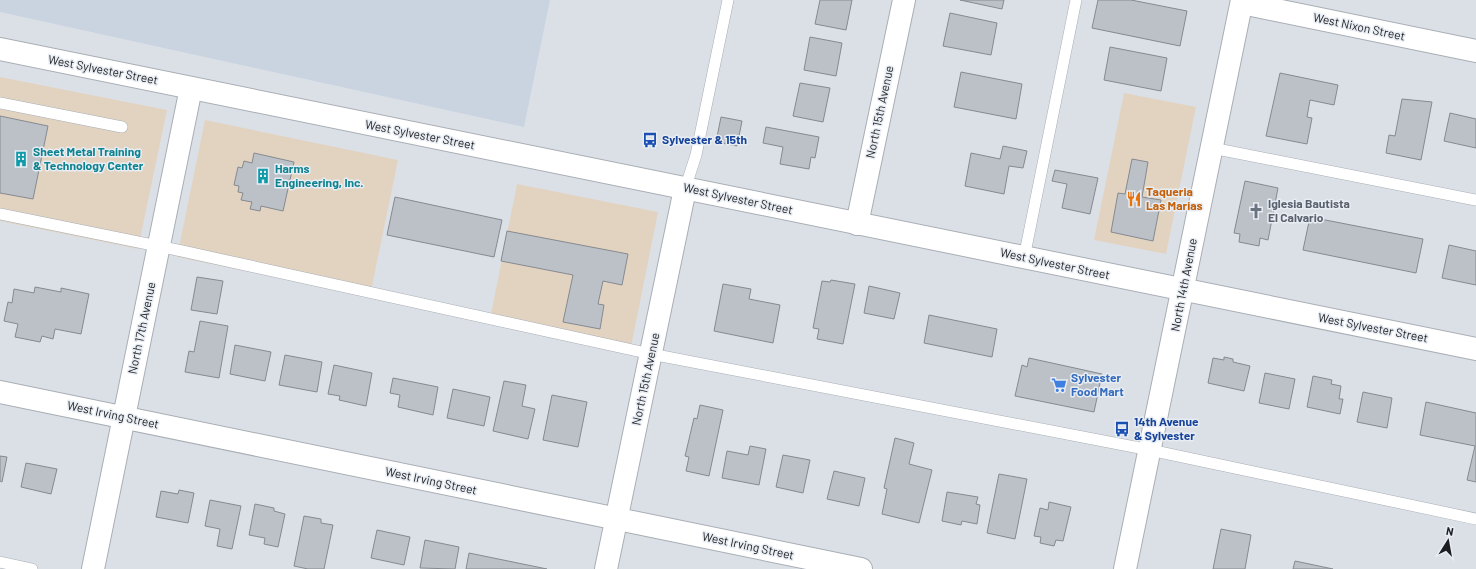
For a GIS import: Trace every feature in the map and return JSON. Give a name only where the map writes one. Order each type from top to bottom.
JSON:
[{"type":"street","name":"North 15th Avenue","points":[[857,224],[904,0]]},
{"type":"street","name":"West Nixon Street","points":[[1242,2],[1476,52]]},
{"type":"street","name":"North 14th Avenue","points":[[1125,569],[1242,2]]},
{"type":"street","name":"West Sylvester Street","points":[[0,49],[1476,349]]},
{"type":"street","name":"North 17th Avenue","points":[[93,569],[192,88]]},
{"type":"street","name":"North 15th Avenue","points":[[606,569],[685,189]]},
{"type":"street","name":"West Irving Street","points":[[0,392],[861,569]]},
{"type":"lane","points":[[685,189],[696,155],[728,0]]},
{"type":"lane","points":[[1024,258],[1076,0]]},
{"type":"lane","points":[[0,104],[122,127]]},
{"type":"lane","points":[[1212,148],[1476,200]]},
{"type":"lane","points":[[0,214],[159,246],[651,354],[1150,450],[1476,519]]},
{"type":"lane","points":[[0,562],[32,569]]},
{"type":"shaded area","points":[[0,0],[550,0],[524,127],[0,12]]},
{"type":"shaded area","points":[[0,77],[167,110],[138,249],[0,221]]},
{"type":"shaded area","points":[[1124,93],[1196,107],[1166,254],[1094,240]]},
{"type":"shaded area","points":[[205,120],[398,160],[370,296],[177,257]]},
{"type":"shaded area","points":[[517,184],[658,212],[631,347],[490,319]]},
{"type":"building","points":[[820,0],[852,0],[846,30],[815,24]]},
{"type":"building","points":[[960,0],[1004,0],[1002,9]]},
{"type":"building","points":[[1098,0],[1131,0],[1187,11],[1180,46],[1092,28]]},
{"type":"building","points":[[950,13],[997,23],[991,55],[943,46]]},
{"type":"building","points":[[810,37],[842,43],[836,76],[804,70]]},
{"type":"building","points":[[1110,47],[1167,58],[1161,91],[1104,80]]},
{"type":"building","points":[[961,72],[1022,84],[1016,119],[954,107]]},
{"type":"building","points":[[1280,73],[1338,85],[1334,105],[1310,100],[1307,117],[1312,118],[1307,144],[1266,136]]},
{"type":"building","points":[[800,83],[830,88],[823,122],[793,116]]},
{"type":"building","points":[[1402,99],[1432,102],[1421,160],[1386,153],[1389,135],[1395,136]]},
{"type":"building","points":[[1450,113],[1476,119],[1476,148],[1444,141]]},
{"type":"building","name":"Sheet Metal Training & Technology Center","points":[[0,116],[48,126],[33,199],[0,193]]},
{"type":"building","points":[[721,117],[742,121],[737,146],[716,142]]},
{"type":"building","points":[[766,127],[819,137],[815,158],[811,157],[809,169],[780,164],[783,147],[763,143]]},
{"type":"building","points":[[1003,146],[1027,151],[1023,168],[1009,166],[1004,194],[965,186],[971,153],[1000,159]]},
{"type":"building","name":"Harms Engineering, Inc.","points":[[254,153],[294,162],[283,211],[261,206],[260,211],[250,209],[252,202],[241,200],[243,193],[238,192],[239,186],[234,185],[238,167],[242,168],[244,161],[252,163]]},
{"type":"building","name":"Taqueria Las Marias","points":[[1132,159],[1148,162],[1142,197],[1161,200],[1153,241],[1111,232],[1118,193],[1125,194]]},
{"type":"building","points":[[1055,170],[1098,178],[1090,214],[1062,208],[1067,184],[1052,181]]},
{"type":"building","name":"Iglesia Bautista El Calvario","points":[[1245,181],[1278,188],[1268,240],[1260,238],[1259,246],[1239,242],[1240,234],[1234,233]]},
{"type":"building","points":[[395,197],[502,220],[494,257],[387,235]]},
{"type":"building","points":[[1310,217],[1423,239],[1416,273],[1303,250]]},
{"type":"building","points":[[507,231],[628,254],[622,285],[603,281],[598,304],[604,305],[600,329],[563,322],[573,275],[501,261]]},
{"type":"building","points":[[1449,245],[1476,251],[1476,285],[1442,278]]},
{"type":"building","points":[[197,277],[223,281],[217,314],[191,310]]},
{"type":"building","points":[[831,280],[855,284],[843,344],[817,339],[819,329],[813,328],[822,281],[830,282]]},
{"type":"building","points":[[723,284],[751,289],[749,299],[780,305],[773,343],[714,331]]},
{"type":"building","points":[[869,286],[900,293],[894,319],[864,313]]},
{"type":"building","points":[[35,287],[61,292],[61,288],[89,294],[81,334],[55,329],[53,339],[42,336],[40,342],[15,337],[18,324],[4,321],[8,302],[12,303],[14,289],[34,293]]},
{"type":"building","points":[[929,315],[997,329],[992,357],[924,343]]},
{"type":"building","points":[[200,321],[228,326],[219,378],[185,372],[189,351],[194,352]]},
{"type":"building","points":[[235,345],[271,352],[265,381],[230,374]]},
{"type":"building","points":[[285,355],[322,362],[317,392],[279,385]]},
{"type":"building","points":[[1224,357],[1233,359],[1233,362],[1250,366],[1244,391],[1208,383],[1213,358],[1224,360]]},
{"type":"building","name":"Sylvester Food Mart","points":[[1029,358],[1102,374],[1094,412],[1015,396],[1022,365],[1027,367]]},
{"type":"building","points":[[334,365],[372,373],[366,406],[339,400],[340,396],[328,394]]},
{"type":"building","points":[[1265,373],[1295,379],[1289,409],[1259,403]]},
{"type":"building","points":[[1313,376],[1332,380],[1331,384],[1341,386],[1339,399],[1343,399],[1340,414],[1307,407]]},
{"type":"building","points":[[393,378],[438,387],[433,415],[398,407],[400,395],[390,393]]},
{"type":"building","points":[[504,381],[526,385],[522,406],[535,409],[528,439],[493,431]]},
{"type":"building","points":[[453,389],[490,397],[484,426],[447,418]]},
{"type":"building","points":[[1363,392],[1392,398],[1387,428],[1357,422]]},
{"type":"building","points":[[552,395],[587,402],[578,447],[543,440]]},
{"type":"building","points":[[1426,402],[1476,413],[1476,482],[1467,480],[1475,446],[1420,435]]},
{"type":"building","points":[[700,405],[723,410],[709,476],[686,471],[689,457],[685,456],[694,418],[697,419]]},
{"type":"building","points":[[895,438],[914,443],[909,464],[932,470],[919,523],[882,514],[887,489],[884,488]]},
{"type":"building","points":[[750,446],[766,449],[759,485],[722,478],[727,451],[748,455]]},
{"type":"building","points":[[783,455],[810,460],[803,493],[776,487]]},
{"type":"building","points":[[0,456],[7,457],[2,482],[0,481]]},
{"type":"building","points":[[26,463],[57,469],[51,494],[21,487]]},
{"type":"building","points":[[834,471],[865,478],[859,506],[827,499]]},
{"type":"building","points":[[999,474],[1027,479],[1015,539],[987,533]]},
{"type":"building","points":[[179,490],[194,493],[188,523],[156,517],[161,491],[178,494]]},
{"type":"building","points":[[947,492],[978,497],[976,504],[980,505],[977,524],[962,521],[961,525],[942,521]]},
{"type":"building","points":[[210,500],[241,506],[232,549],[217,546],[220,529],[205,526]]},
{"type":"building","points":[[1049,502],[1071,507],[1063,541],[1056,540],[1054,546],[1040,543],[1041,537],[1034,536],[1040,508],[1048,510]]},
{"type":"building","points":[[255,504],[274,508],[274,511],[285,514],[278,547],[264,544],[265,538],[249,535]]},
{"type":"building","points":[[304,516],[321,519],[321,523],[333,525],[324,569],[308,569],[294,566]]},
{"type":"building","points":[[1221,529],[1251,535],[1245,569],[1213,569]]},
{"type":"building","points":[[377,530],[410,537],[404,565],[371,558]]},
{"type":"building","points":[[425,540],[459,547],[455,569],[420,568]]},
{"type":"building","points":[[469,553],[547,569],[466,569]]},
{"type":"building","points":[[1295,561],[1333,569],[1293,569]]},
{"type":"place","name":"Sylvester & 15th","points":[[650,140]]},
{"type":"place","name":"Sheet Metal Training & Technology Center","points":[[21,159]]},
{"type":"place","name":"Harms Engineering, Inc.","points":[[263,176]]},
{"type":"place","name":"Taqueria Las Marias","points":[[1134,199]]},
{"type":"place","name":"Iglesia Bautista El Calvario","points":[[1256,211]]},
{"type":"place","name":"Sylvester Food Mart","points":[[1059,385]]},
{"type":"place","name":"14th Avenue & Sylvester","points":[[1122,429]]}]
